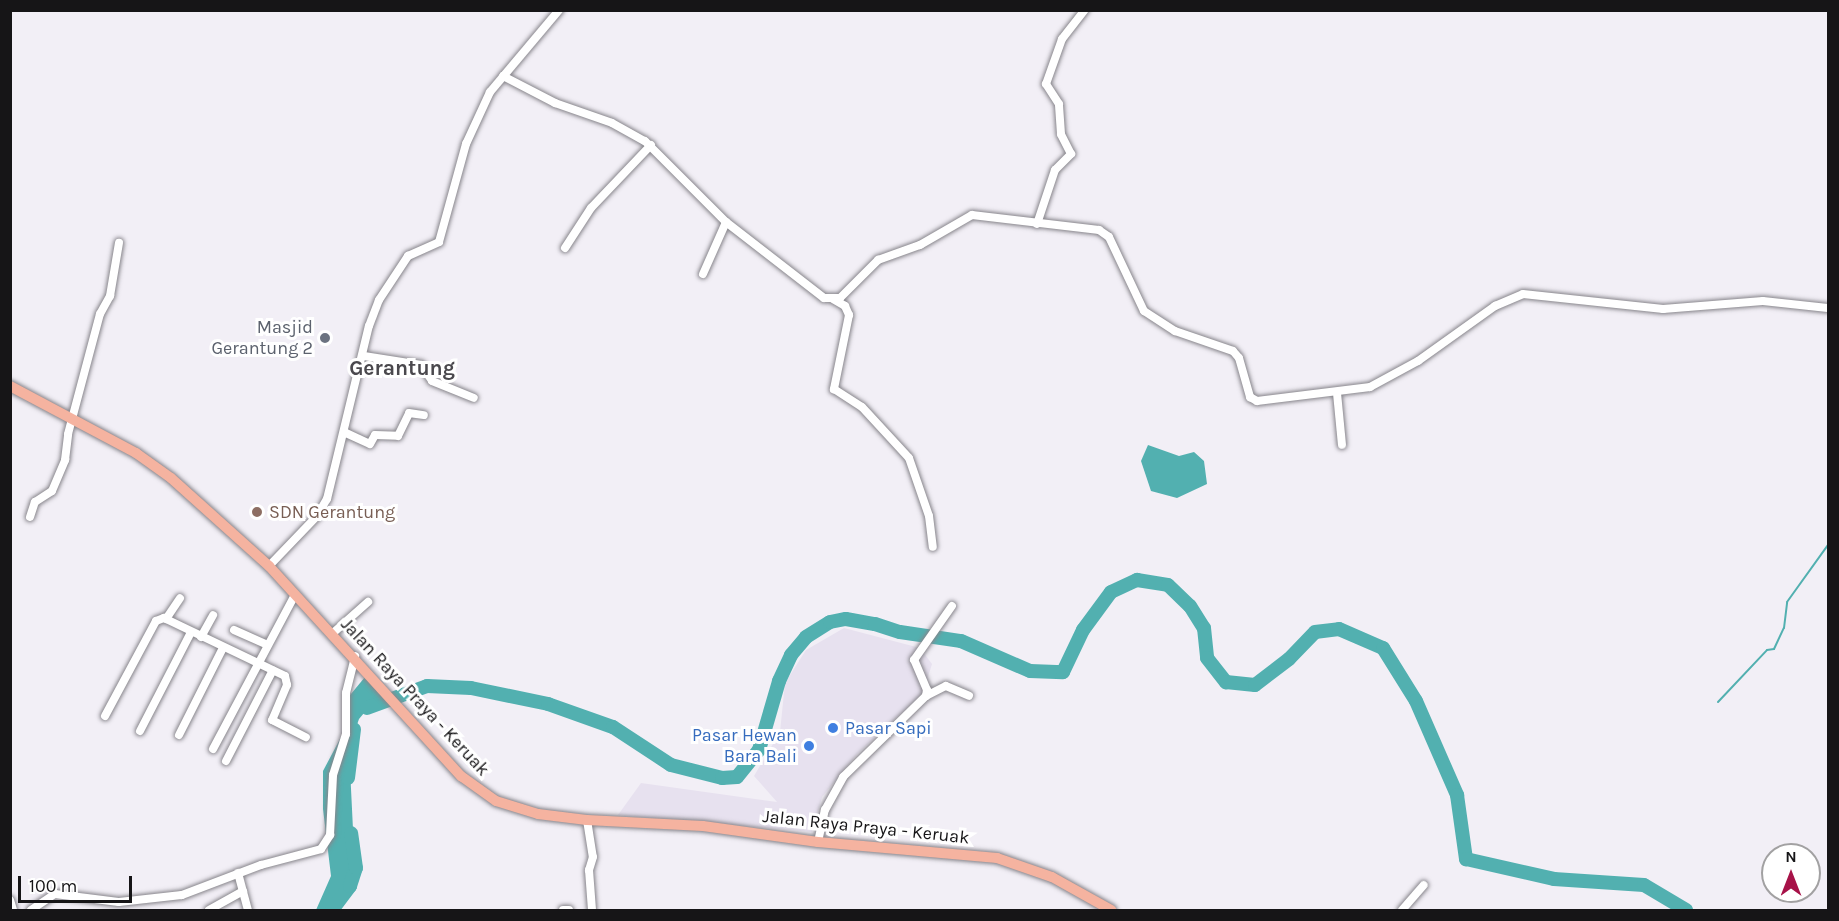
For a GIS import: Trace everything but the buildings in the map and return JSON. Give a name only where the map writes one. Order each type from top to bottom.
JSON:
[{"type":"main road","name":"Jalan Raya Praya - Keruak","points":[[10,386],[161,470],[269,567],[355,656],[405,716],[461,776],[484,795],[538,814],[587,820],[711,827],[818,842],[1011,860],[1052,877],[1111,910]]},
{"type":"street","points":[[269,567],[322,510],[346,433],[371,319],[408,256],[439,242],[473,125],[490,92],[559,10]]},
{"type":"street","points":[[1037,224],[1055,170],[1071,154],[1061,134],[1059,104],[1046,85],[1062,39],[1085,10]]},
{"type":"street","points":[[503,76],[651,145],[726,222],[817,295],[833,299],[845,306],[849,315],[834,389],[861,407],[909,458],[929,516],[933,547]]},
{"type":"street","points":[[565,248],[591,208],[651,145]]},
{"type":"street","points":[[833,299],[842,296],[878,260],[920,245],[967,216],[984,215],[1037,224],[1091,228],[1105,234],[1144,310],[1175,331],[1236,354],[1253,400],[1337,393],[1370,387],[1404,370],[1495,306],[1523,294],[1663,309],[1763,301],[1828,308]]},
{"type":"street","points":[[703,274],[726,222]]},
{"type":"street","points":[[30,517],[34,502],[52,491],[65,460],[71,420],[100,314],[110,296],[120,243]]},
{"type":"street","points":[[364,356],[421,365],[432,381],[474,398]]},
{"type":"street","points":[[1337,393],[1342,445]]},
{"type":"street","points":[[346,433],[370,444],[375,435],[398,436],[409,413],[424,416]]},
{"type":"street","points":[[213,749],[295,595]]},
{"type":"street","points":[[166,619],[180,598]]},
{"type":"street","points":[[333,633],[368,602]]},
{"type":"street","points":[[926,696],[927,690],[914,660],[952,606]]},
{"type":"street","points":[[201,638],[213,615]]},
{"type":"street","points":[[105,716],[156,621],[166,619],[201,638],[273,670],[287,681],[272,720],[306,737]]},
{"type":"street","points":[[234,630],[267,645]]},
{"type":"street","points":[[140,731],[191,632]]},
{"type":"street","points":[[179,735],[224,648]]},
{"type":"street","points":[[31,910],[55,894],[108,902],[160,900],[205,888],[238,873],[317,851],[326,843],[331,829],[333,775],[346,734],[346,693],[355,656]]},
{"type":"street","points":[[225,761],[273,670]]},
{"type":"street","points":[[818,842],[825,810],[843,777],[926,696],[946,686],[969,696]]},
{"type":"street","points":[[587,820],[593,857],[589,870],[591,910]]},
{"type":"street","points":[[238,873],[248,910]]},
{"type":"street","points":[[1402,910],[1424,885]]},
{"type":"street","points":[[209,910],[243,891]]},
{"type":"street","points":[[10,900],[13,910]]},
{"type":"street","points":[[563,910],[569,910]]},
{"type":"shaded area","name":"Pasar Sapi","points":[[844,628],[920,648],[932,664],[923,693],[857,754],[822,797],[812,832],[618,815],[641,783],[777,802],[754,776],[780,732],[785,683],[806,650]]},
{"type":"water","points":[[1148,445],[1179,456],[1194,452],[1204,461],[1207,484],[1177,498],[1151,491],[1141,461]]},
{"type":"water","points":[[365,677],[385,700],[369,707],[359,719],[349,748],[355,870],[334,910],[316,910],[331,876],[323,809],[323,771],[349,722],[346,700]]},
{"type":"waterway","points":[[1718,702],[1767,650],[1774,649],[1784,628],[1787,602],[1828,545]]},
{"type":"waterway","points":[[367,708],[427,686],[471,688],[548,704],[613,727],[671,765],[722,778],[737,777],[759,750],[779,681],[791,655],[806,637],[830,622],[846,619],[875,624],[900,632],[961,641],[1030,671],[1063,672],[1083,630],[1111,592],[1137,580],[1168,585],[1190,606],[1204,628],[1207,658],[1226,682],[1255,685],[1289,659],[1315,632],[1339,629],[1383,648],[1416,701],[1457,795],[1466,859],[1554,879],[1644,885],[1686,910]]},
{"type":"waterway","points":[[348,778],[354,729]]},
{"type":"waterway","points":[[332,910],[350,886],[356,868],[351,833]]},
{"type":"place","name":"Masjid Gerantung 2","points":[[325,338]]},
{"type":"place","name":"SDN Gerantung","points":[[257,512]]},
{"type":"place","name":"Pasar Sapi","points":[[833,728]]},
{"type":"place","name":"Pasar Hewan Bara Bali","points":[[809,746]]},
{"type":"district","name":"Gerantung","points":[[402,368]]}]
